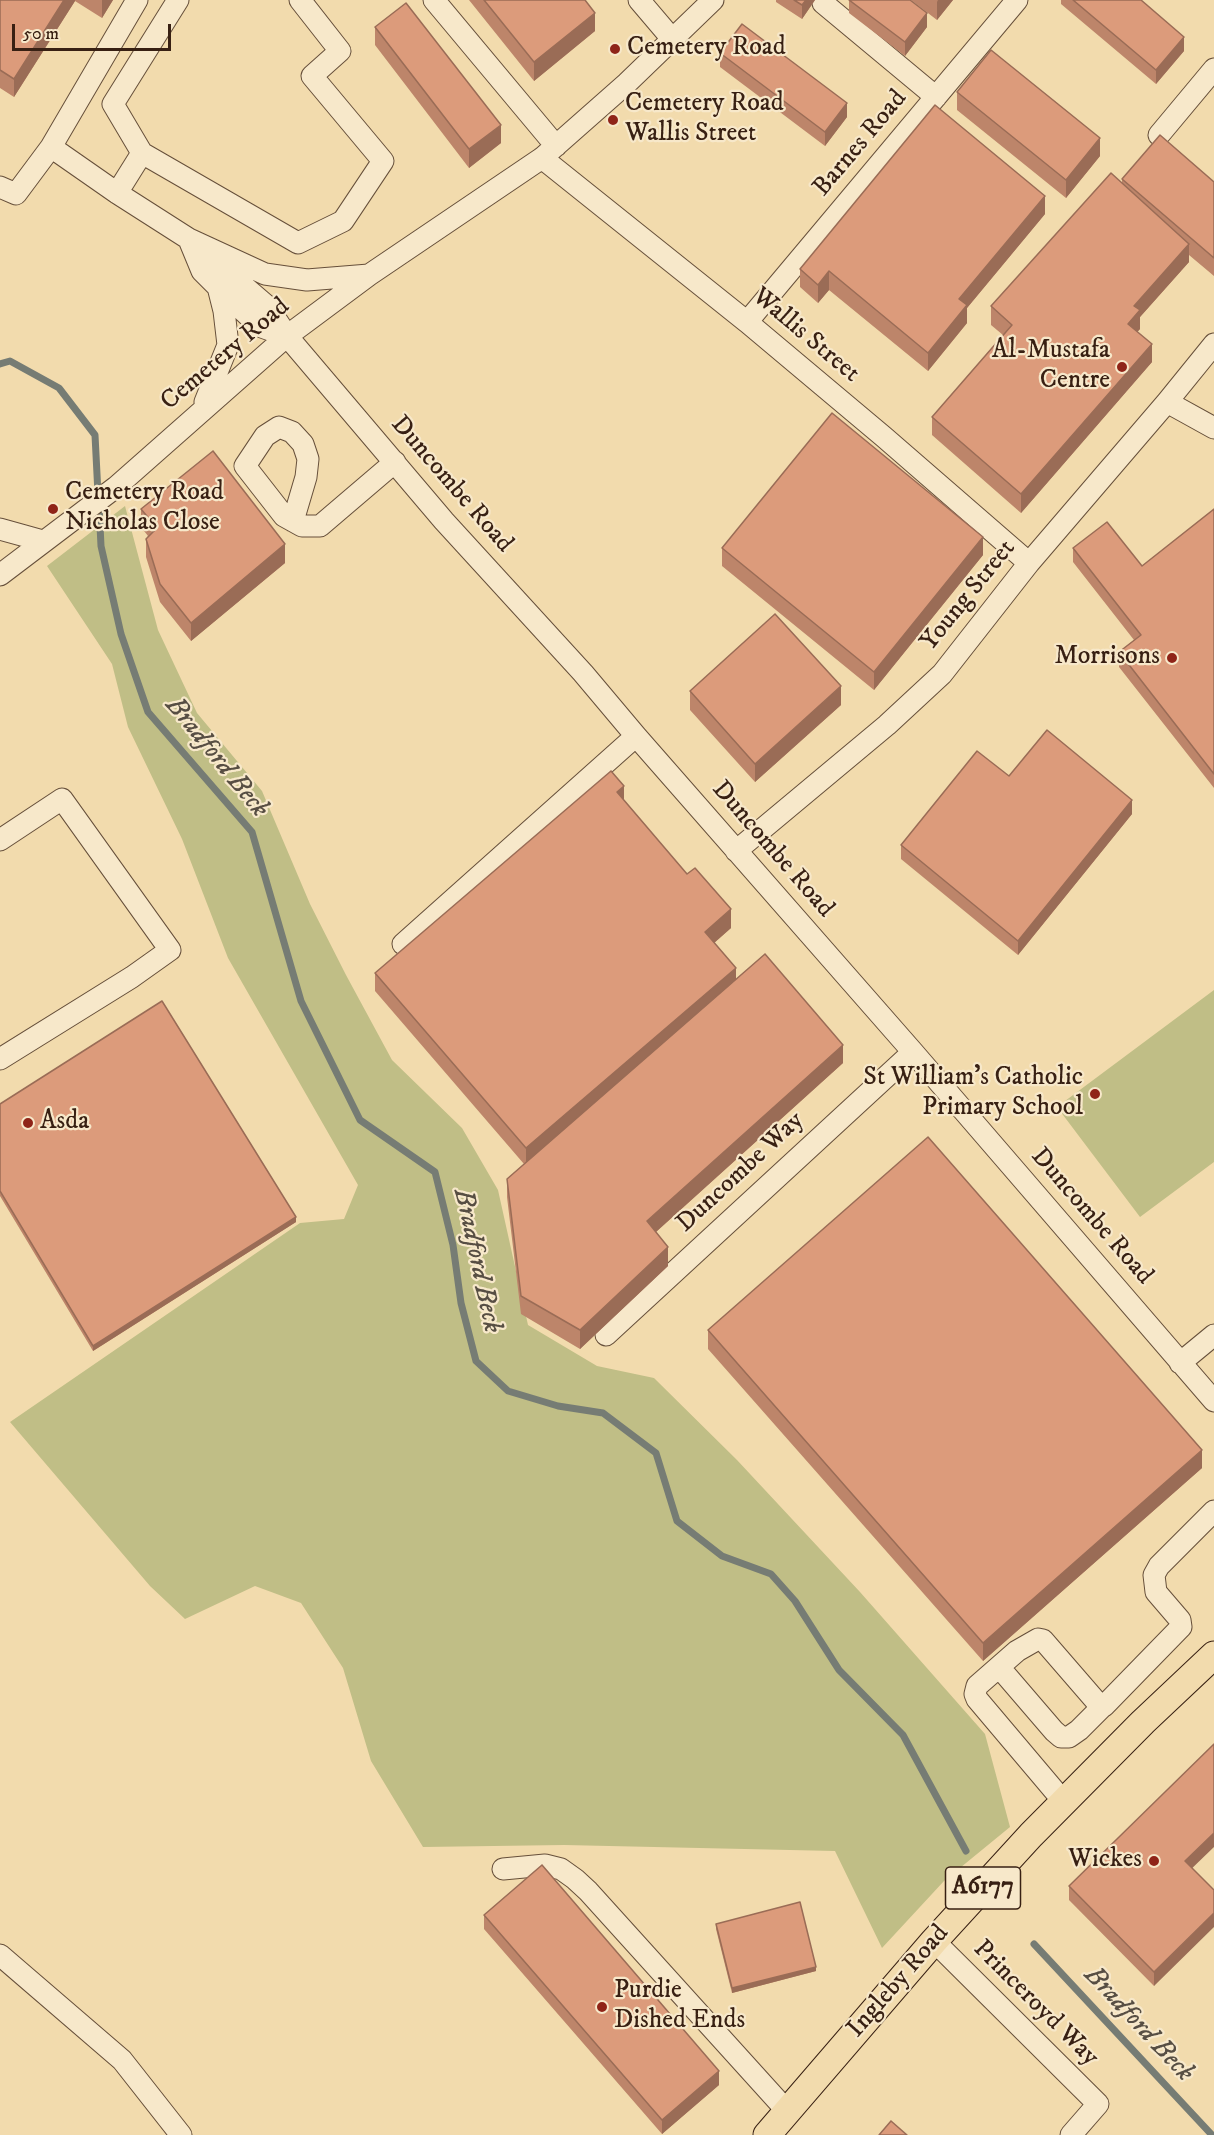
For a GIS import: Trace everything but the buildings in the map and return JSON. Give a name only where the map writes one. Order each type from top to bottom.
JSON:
[{"type":"main road","name":"Ingleby Road","points":[[767,2135],[934,1941],[1064,1802],[1143,1722],[1214,1656]]},
{"type":"street","points":[[0,187],[16,194],[51,147],[137,0]]},
{"type":"street","points":[[178,0],[113,104],[142,153],[298,243],[343,221],[383,161],[312,76],[340,51],[300,0]]},
{"type":"street","name":"Wallis Street","points":[[434,0],[549,152],[1029,563]]},
{"type":"street","points":[[639,0],[673,40]]},
{"type":"street","name":"Cemetery Road","points":[[0,575],[116,487],[287,336],[369,275],[549,152],[673,40],[713,0]]},
{"type":"street","name":"Barnes Road","points":[[747,322],[1017,0]]},
{"type":"street","points":[[823,3],[936,97]]},
{"type":"street","points":[[1159,135],[1214,69]]},
{"type":"street","points":[[51,147],[117,194],[189,239],[265,274],[307,280],[369,275]]},
{"type":"street","points":[[117,194],[142,153]]},
{"type":"street","points":[[189,239],[202,271],[218,288],[259,326],[287,336]]},
{"type":"street","name":"Duncombe Road","points":[[189,239],[268,307],[287,336],[444,521],[583,673],[736,851],[914,1052],[1214,1401]]},
{"type":"street","points":[[203,408],[228,345],[224,311],[218,288]]},
{"type":"street","name":"Young Street","points":[[736,851],[887,725],[942,674],[1029,563],[1214,344]]},
{"type":"street","points":[[1167,402],[1214,428]]},
{"type":"street","points":[[293,521],[302,526],[320,526],[395,462]]},
{"type":"street","points":[[0,529],[43,541]]},
{"type":"street","points":[[404,945],[636,736]]},
{"type":"street","points":[[0,840],[62,799],[170,950],[132,977],[0,1059]]},
{"type":"street","name":"Duncombe Way","points":[[606,1335],[914,1052]]},
{"type":"street","points":[[1180,1363],[1214,1335]]},
{"type":"street","points":[[999,1667],[1054,1731],[1062,1737],[1069,1737],[1079,1730],[1181,1627],[1180,1620],[1156,1592],[1154,1575],[1159,1566],[1214,1511]]},
{"type":"street","points":[[1064,1802],[977,1699],[975,1694],[977,1686],[1029,1643],[1038,1639],[1042,1640],[1103,1707]]},
{"type":"street","points":[[503,1869],[545,1865],[561,1869],[575,1879],[787,2111]]},
{"type":"street","name":"Princeroyd Way","points":[[934,1941],[1098,2104],[1071,2135]]},
{"type":"street","points":[[0,1955],[122,2060],[181,2135]]},
{"type":"shaded area","points":[[125,506],[158,630],[197,713],[262,791],[310,904],[392,1060],[462,1128],[498,1190],[528,1325],[597,1366],[654,1378],[737,1460],[860,1592],[985,1734],[1010,1827],[944,1881],[882,1948],[835,1851],[564,1845],[423,1847],[371,1761],[343,1668],[301,1603],[255,1586],[185,1619],[150,1586],[10,1422],[300,1223],[344,1219],[358,1185],[228,958],[182,839],[128,727],[112,664],[47,566]]},
{"type":"shaded area","points":[[1214,990],[1214,1162],[1140,1217],[1057,1107]]},
{"type":"waterway","points":[[0,364],[10,361],[59,388],[95,435],[98,494]]},
{"type":"waterway","name":"Bradford Beck","points":[[99,505],[101,546],[121,634],[148,712],[252,832],[301,1001],[360,1120],[435,1172],[453,1245],[461,1303],[476,1361],[508,1391],[558,1406],[603,1413],[656,1453],[677,1521],[722,1556],[771,1574],[795,1601],[839,1670],[903,1735],[966,1851]]},
{"type":"waterway","name":"Bradford Beck","points":[[1034,1944],[1212,2135]]},
{"type":"place","name":"Cemetery Road","points":[[615,49]]},
{"type":"place","name":"Cemetery Road Wallis Street","points":[[613,120]]},
{"type":"place","name":"Al-Mustafa Centre","points":[[1122,367]]},
{"type":"place","name":"Cemetery Road Nicholas Close","points":[[53,509]]},
{"type":"place","name":"Morrisons","points":[[1172,658]]},
{"type":"place","name":"St William's Catholic Primary School","points":[[1095,1094]]},
{"type":"place","name":"Asda","points":[[28,1123]]},
{"type":"place","name":"Wickes","points":[[1154,1861]]},
{"type":"place","name":"Purdie Dished Ends","points":[[602,2007]]}]
